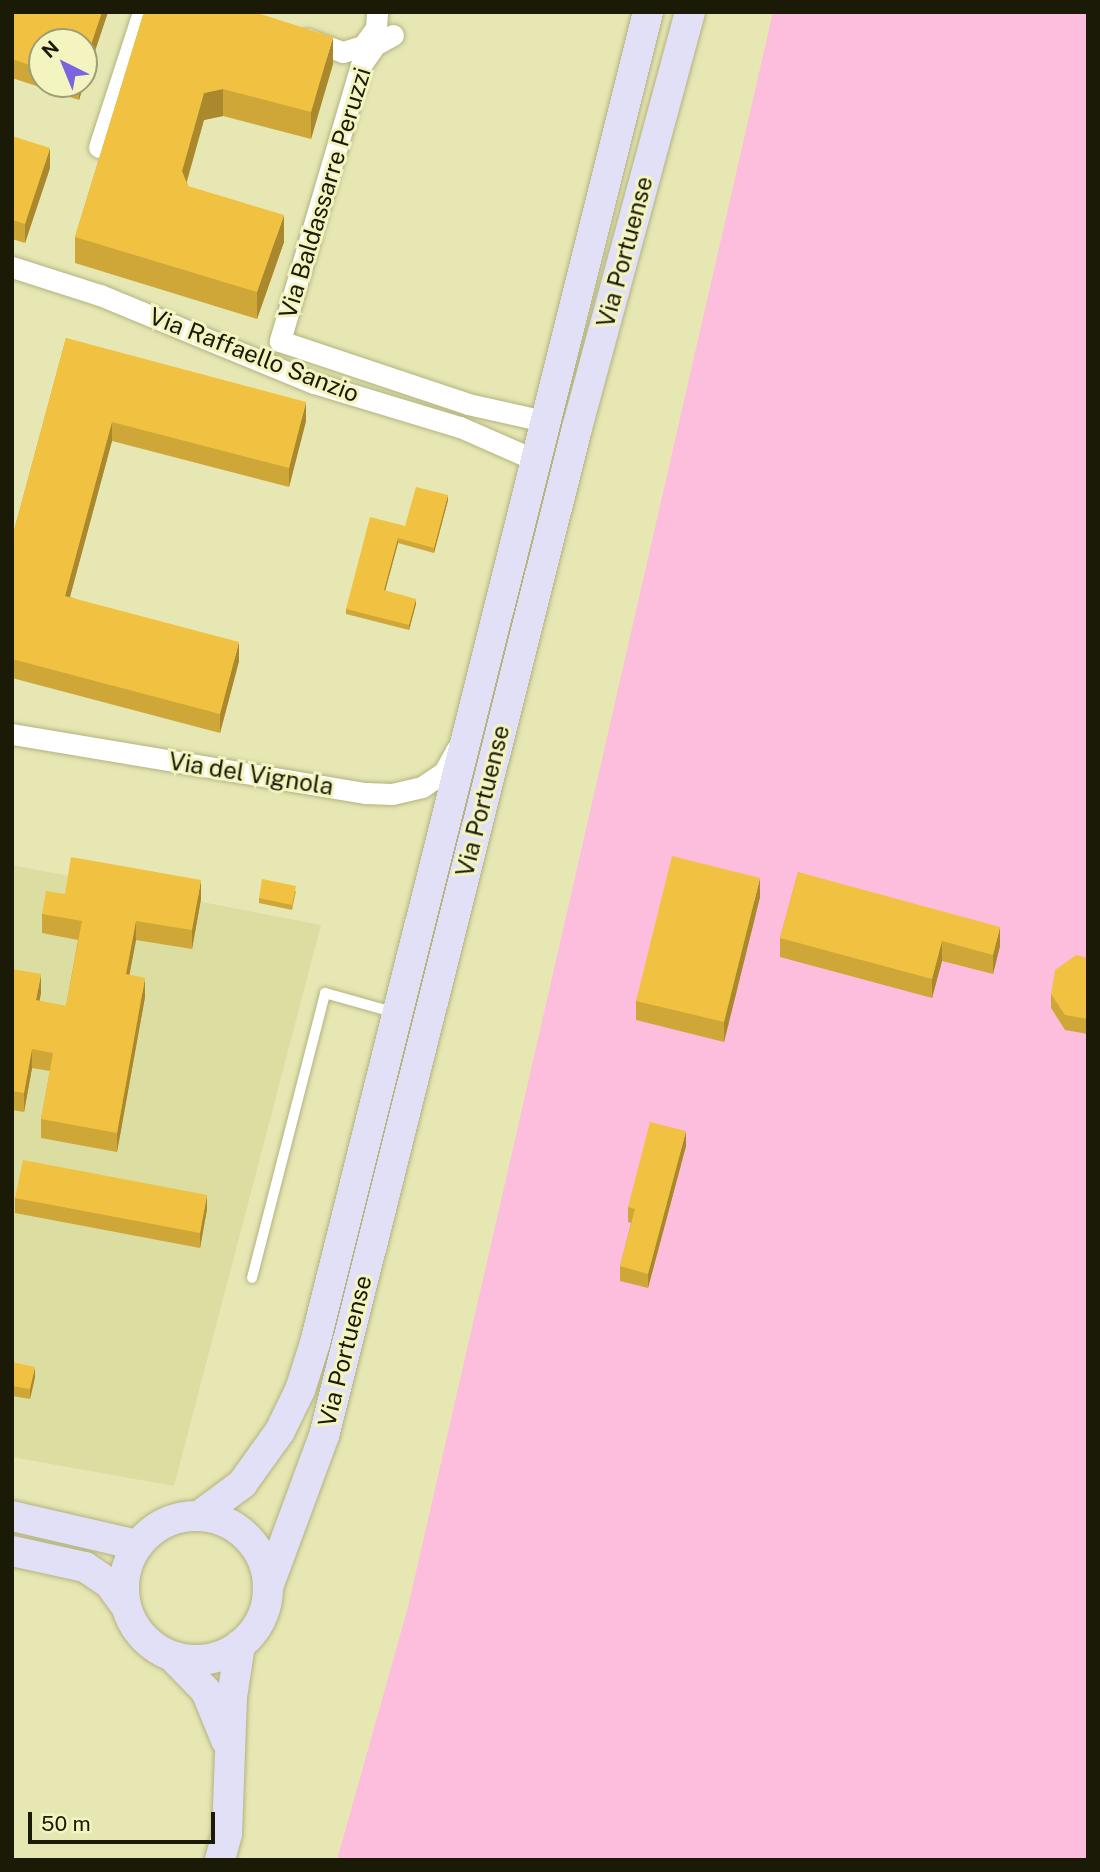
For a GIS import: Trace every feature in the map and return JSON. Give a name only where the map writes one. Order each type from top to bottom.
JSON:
[{"type":"street","points":[[99,147],[143,12]]},
{"type":"street","points":[[288,33],[343,51],[353,49],[363,46],[376,28],[377,12]]},
{"type":"street","name":"Via Portuense","points":[[198,1516],[242,1484],[280,1431],[300,1390],[400,1014],[464,735],[648,12]]},
{"type":"street","name":"Via Portuense","points":[[268,1587],[324,1436],[573,441],[690,12]]},
{"type":"street","name":"Via Baldassarre Peruzzi","points":[[393,35],[375,45],[361,65],[280,341],[468,404],[544,421]]},
{"type":"street","name":"Via Raffaello Sanzio","points":[[12,267],[100,295],[314,383],[460,427],[533,459]]},
{"type":"street","name":"Via del Vignola","points":[[12,734],[392,794],[434,780],[450,764],[464,735]]},
{"type":"street","points":[[126,1606],[125,1576],[138,1545],[166,1523],[198,1516],[230,1524],[248,1538],[263,1562],[268,1587],[258,1625],[240,1645],[211,1659],[173,1657]]},
{"type":"street","points":[[12,1517],[138,1545]]},
{"type":"street","points":[[12,1551],[85,1567],[109,1583],[126,1606],[139,1633],[173,1657],[206,1691],[220,1719],[232,1764]]},
{"type":"street","points":[[220,1860],[232,1764],[232,1697],[240,1645]]},
{"type":"lane","points":[[252,1278],[325,992],[400,1014]]},
{"type":"shaded area","points":[[773,12],[1088,12],[1088,1860],[337,1860],[408,1607]]},
{"type":"shaded area","points":[[12,865],[321,925],[174,1486],[12,1457]]},
{"type":"building","points":[[12,12],[102,12],[97,28],[28,28],[28,64],[12,59]]},
{"type":"building","points":[[144,12],[254,12],[333,37],[311,112],[223,89],[204,93],[182,171],[188,186],[284,215],[257,292],[75,237]]},
{"type":"building","points":[[12,136],[50,148],[25,224],[12,220]]},
{"type":"building","points":[[66,338],[306,402],[289,468],[112,422],[65,596],[239,642],[220,714],[12,659],[12,538]]},
{"type":"building","points":[[416,487],[448,495],[434,548],[398,538],[384,590],[416,599],[409,625],[346,609],[370,517],[405,526]]},
{"type":"building","points":[[672,856],[760,878],[724,1022],[636,1001]]},
{"type":"building","points":[[71,857],[201,880],[192,930],[136,921],[126,974],[145,978],[117,1133],[41,1119],[53,1053],[32,1049],[24,1093],[12,1091],[12,969],[41,974],[36,1000],[66,1006],[82,921],[42,914],[46,891],[65,894]]},
{"type":"building","points":[[798,872],[1000,927],[993,955],[942,941],[932,979],[780,938]]},
{"type":"building","points":[[262,879],[296,886],[292,905],[259,898]]},
{"type":"building","points":[[1076,955],[1088,958],[1088,1019],[1065,1015],[1051,994],[1055,970]]},
{"type":"building","points":[[650,1122],[686,1131],[648,1274],[620,1266],[635,1209],[628,1207]]},
{"type":"building","points":[[23,1160],[207,1195],[200,1233],[15,1198]]},
{"type":"building","points":[[12,1362],[35,1367],[30,1389],[12,1386]]}]
